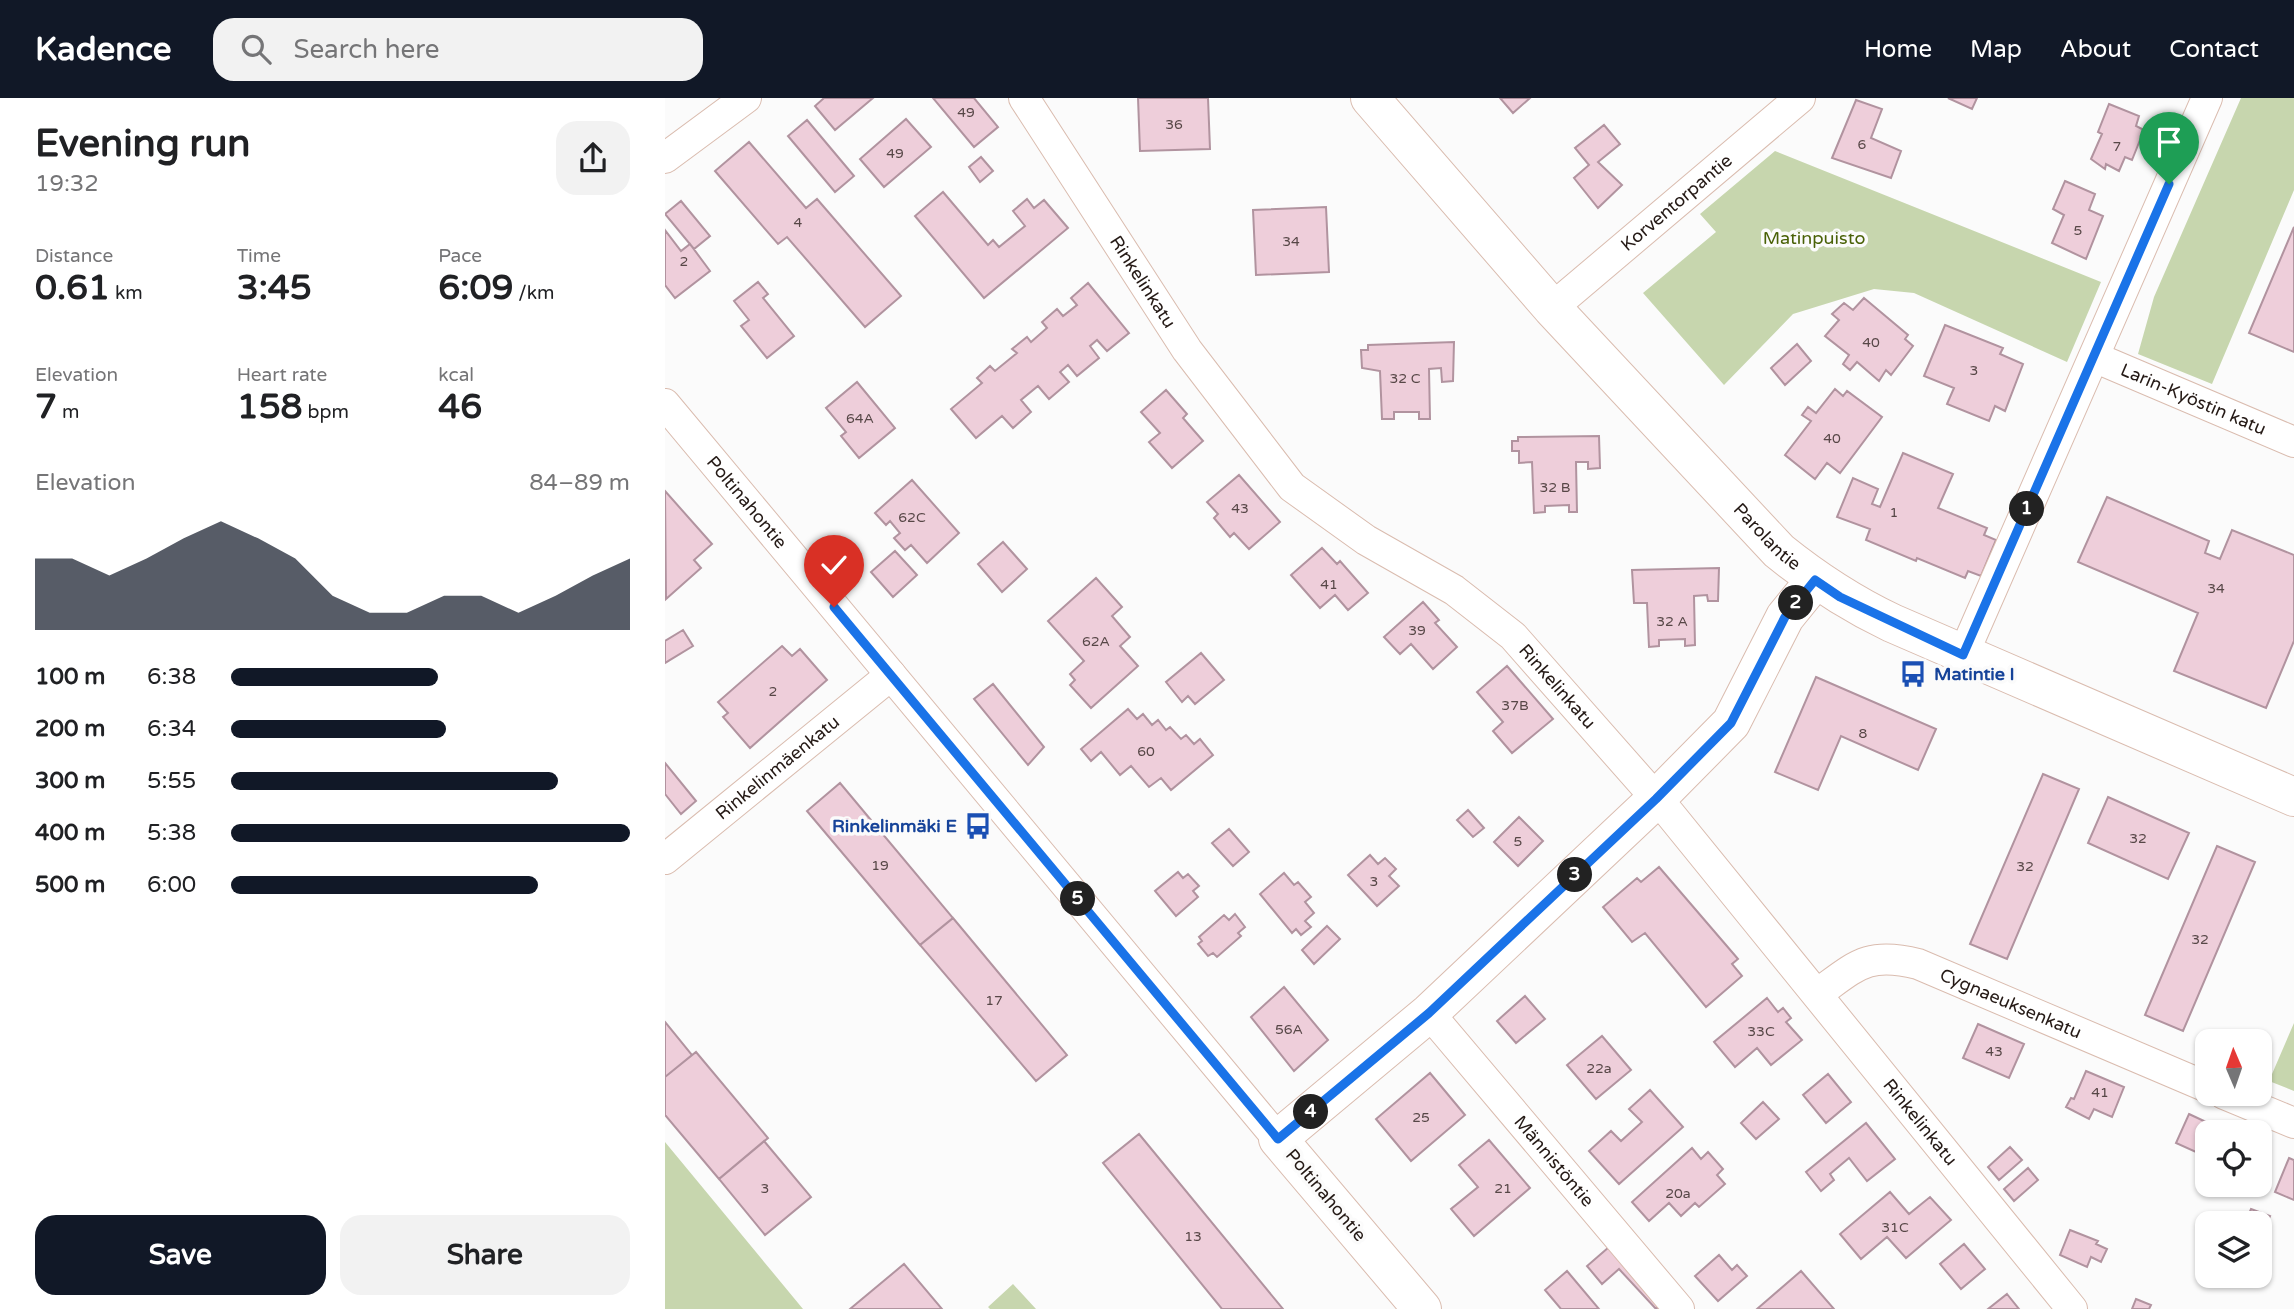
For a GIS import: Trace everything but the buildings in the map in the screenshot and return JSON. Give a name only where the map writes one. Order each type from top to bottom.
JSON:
[{"type":"main road","name":"Parolantie","points":[[1370,98],[1552,308],[1779,551],[1815,580],[1861,608],[1963,655],[2294,797]]},
{"type":"main road","points":[[1278,1139],[1429,1013],[1656,799],[1731,723],[1785,617],[1815,580]]},
{"type":"main road","name":"Poltinahontie","points":[[1278,1139],[1422,1309]]},
{"type":"street","points":[[665,158],[746,98]]},
{"type":"street","name":"Rinkelinkatu","points":[[1024,98],[1187,350],[1292,487],[1366,540],[1454,590],[1513,636],[1656,799],[2072,1309]]},
{"type":"street","name":"Korventorpantie","points":[[1552,308],[1800,98]]},
{"type":"street","points":[[1963,655],[2207,98]]},
{"type":"street","name":"Larin-Kyöstin katu","points":[[2094,357],[2294,442]]},
{"type":"street","name":"Poltinahontie","points":[[665,404],[1278,1139]]},
{"type":"street","name":"Rinkelinmäenkatu","points":[[665,859],[891,675]]},
{"type":"street","name":"Cygnaeuksenkatu","points":[[1817,994],[1857,966],[1888,957],[1918,964],[2195,1082]]},
{"type":"street","name":"Männistöntie","points":[[1429,1013],[1679,1309]]},
{"type":"street","points":[[2252,1106],[2294,1124]]},
{"type":"green space","points":[[2241,98],[2294,98],[2294,190],[2212,384],[2138,354],[2154,297]]},
{"type":"green space","name":"Matinpuisto","points":[[1775,151],[2101,282],[2067,362],[1914,293],[1874,289],[1793,314],[1724,385],[1643,293],[1716,232],[1700,214]]},
{"type":"green space","points":[[2294,1023],[2294,1091],[2272,1082],[2272,1074]]},
{"type":"green space","points":[[665,1142],[803,1309],[665,1309]]},
{"type":"green space","points":[[1013,1284],[1036,1309],[988,1307]]},
{"type":"place","name":"Matintie I","points":[[1913,674]]},
{"type":"place","name":"Rinkelinmäki E","points":[[978,826]]},
{"type":"route","points":[[834,607],[1278,1139],[1429,1013],[1656,799],[1731,723],[1757,677],[1785,617],[1815,580],[1840,597],[1963,655],[2169,184]]}]
